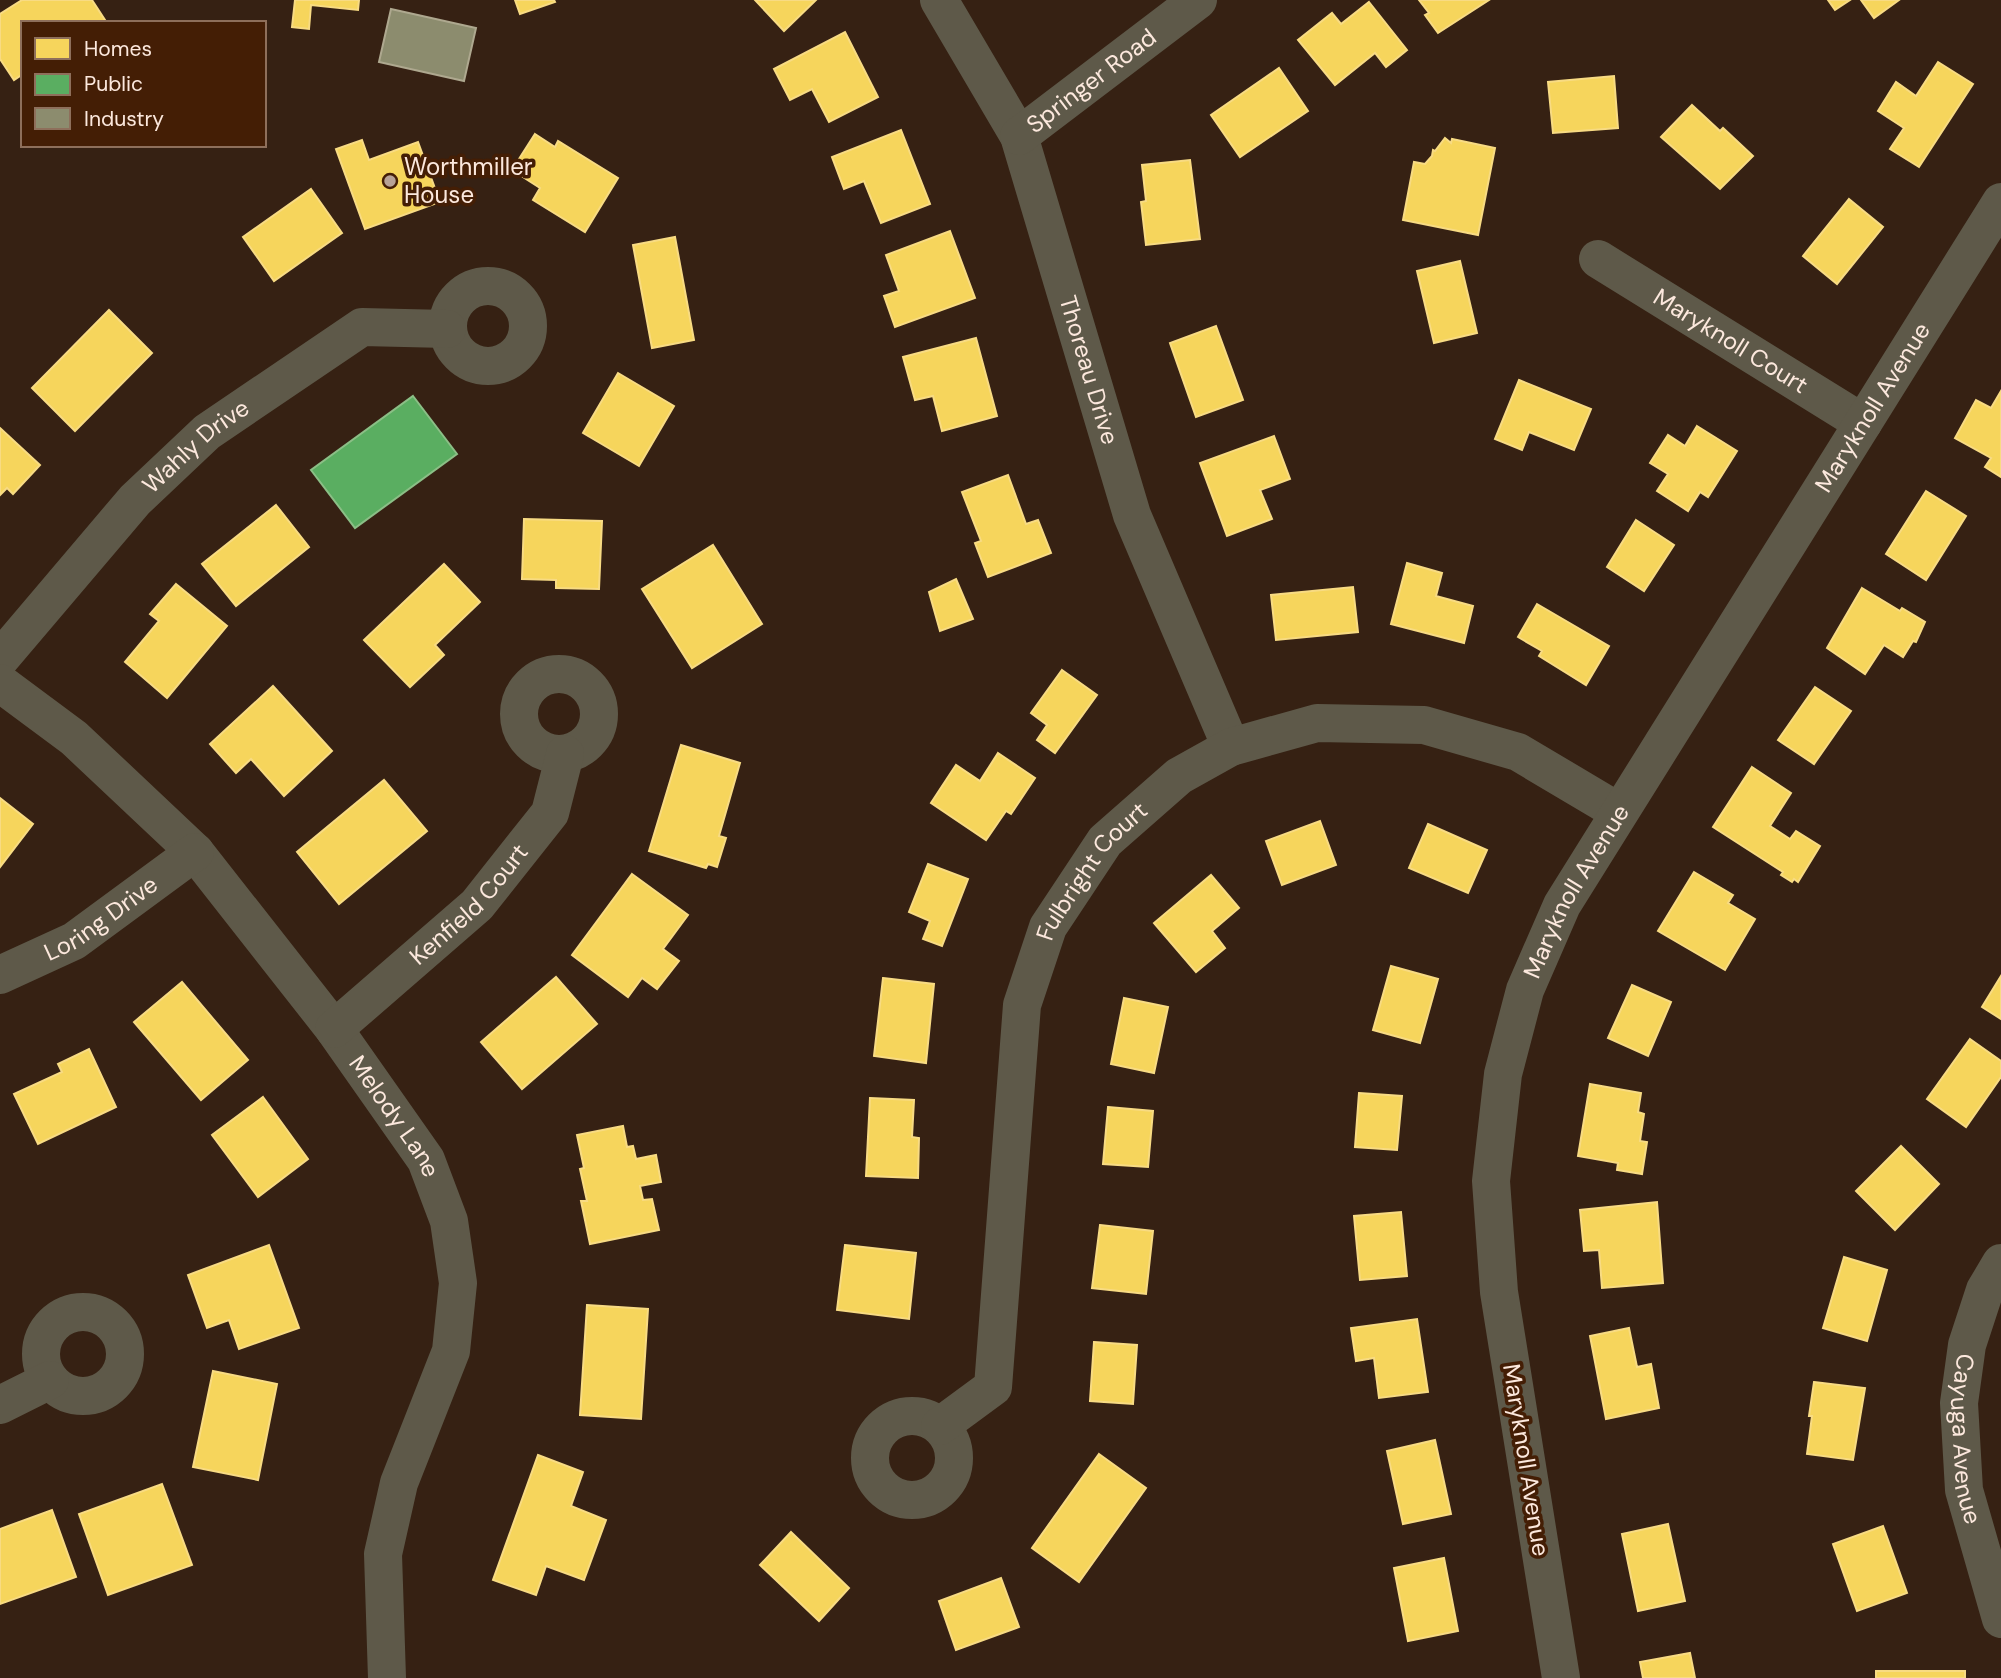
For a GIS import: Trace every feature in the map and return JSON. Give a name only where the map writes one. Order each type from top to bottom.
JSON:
[{"type":"street","name":"Thoreau Drive","points":[[939,0],[1019,136],[1132,515],[1231,747]]},
{"type":"street","name":"Springer Road","points":[[1019,136],[1198,0]]},
{"type":"street","name":"Maryknoll Avenue","points":[[1561,1678],[1499,1292],[1491,1181],[1503,1074],[1525,990],[1562,905],[2001,202]]},
{"type":"street","name":"Maryknoll Court","points":[[1598,259],[1863,423]]},
{"type":"street","name":"Wahly Drive","points":[[0,659],[135,499],[208,432],[362,327],[447,329]]},
{"type":"street","name":"Melody Lane","points":[[0,683],[74,738],[195,852],[334,1029],[426,1160],[449,1221],[458,1283],[451,1350],[398,1483],[383,1554],[387,1678]]},
{"type":"street","name":"Fulbright Court","points":[[940,1426],[993,1387],[1022,1005],[1048,927],[1105,841],[1179,776],[1231,747],[1317,723],[1424,725],[1518,752],[1619,812]]},
{"type":"street","name":"Kenfield Court","points":[[334,1029],[477,905],[550,813],[565,754]]},
{"type":"street","name":"Loring Drive","points":[[0,975],[74,941],[195,852]]},
{"type":"street","name":"Cayuga Avenue","points":[[2001,1263],[1985,1290],[1967,1345],[1959,1403],[1965,1490],[2001,1619]]},
{"type":"street","points":[[0,1405],[50,1380]]},
{"type":"building: Homes","points":[[22,0],[92,0],[105,20],[21,21],[21,75],[14,80],[0,59],[0,14]]},
{"type":"building: Homes","points":[[295,0],[359,0],[358,10],[311,5],[309,29],[292,27]]},
{"type":"building: Homes","points":[[515,0],[554,0],[555,2],[520,14]]},
{"type":"building: Homes","points":[[755,0],[816,0],[784,31]]},
{"type":"building: Homes","points":[[1419,0],[1489,0],[1438,33],[1425,15],[1429,13]]},
{"type":"building: Homes","points":[[1828,0],[1850,0],[1835,10]]},
{"type":"building: Homes","points":[[1861,0],[1899,0],[1874,18]]},
{"type":"building: Homes","points":[[1369,2],[1407,50],[1386,67],[1375,53],[1335,85],[1298,40],[1332,13],[1341,24]]},
{"type":"building: Homes","points":[[845,32],[878,97],[829,122],[812,89],[790,100],[774,69]]},
{"type":"building: Homes","points":[[1938,62],[1973,84],[1919,167],[1890,149],[1904,128],[1878,111],[1896,82],[1916,96]]},
{"type":"building: Homes","points":[[1279,68],[1308,111],[1240,157],[1211,115]]},
{"type":"building: Homes","points":[[1614,76],[1618,128],[1553,133],[1548,82]]},
{"type":"building: Homes","points":[[1692,105],[1720,131],[1723,128],[1753,156],[1720,189],[1661,137]]},
{"type":"building: Homes","points":[[901,130],[930,204],[881,223],[864,181],[844,189],[832,157]]},
{"type":"building: Homes","points":[[535,134],[555,147],[558,141],[618,178],[585,232],[533,200],[540,188],[512,170]]},
{"type":"building: Homes","points":[[1445,138],[1451,143],[1452,139],[1495,148],[1478,235],[1403,220],[1414,162],[1425,164],[1432,156],[1433,150],[1435,151]]},
{"type":"building: Homes","name":"Worthmiller House","points":[[362,140],[369,160],[418,142],[440,202],[365,229],[336,149]]},
{"type":"building: Homes","points":[[1190,160],[1200,239],[1146,245],[1141,202],[1146,201],[1142,165]]},
{"type":"building: Homes","points":[[311,189],[342,233],[274,281],[243,237]]},
{"type":"building: Homes","points":[[1849,199],[1883,227],[1837,284],[1803,256]]},
{"type":"building: Homes","points":[[950,231],[975,298],[895,327],[884,296],[899,291],[886,255]]},
{"type":"building: Homes","points":[[675,237],[694,340],[652,348],[633,245]]},
{"type":"building: Homes","points":[[1460,261],[1477,333],[1434,343],[1417,271]]},
{"type":"building: Homes","points":[[109,310],[152,353],[75,431],[32,388]]},
{"type":"building: Homes","points":[[1216,326],[1243,400],[1196,417],[1170,343]]},
{"type":"building: Homes","points":[[976,338],[997,416],[942,431],[933,396],[915,400],[903,357]]},
{"type":"building: Homes","points":[[618,373],[674,406],[639,466],[583,433]]},
{"type":"building: Homes","points":[[1519,380],[1591,409],[1574,450],[1529,432],[1522,450],[1495,439]]},
{"type":"building: Homes","points":[[2001,391],[2001,477],[1985,467],[1991,458],[1955,438],[1976,400],[1991,408]]},
{"type":"building: Homes","points":[[1697,426],[1737,451],[1708,497],[1700,492],[1688,511],[1657,491],[1668,474],[1650,463],[1668,435],[1685,446]]},
{"type":"building: Homes","points":[[0,428],[40,465],[13,494],[7,488],[0,495]]},
{"type":"building: Homes","points":[[1274,436],[1290,479],[1260,490],[1272,519],[1227,536],[1200,463]]},
{"type":"building: Homes","points":[[1008,475],[1026,524],[1038,520],[1051,553],[988,577],[975,543],[981,541],[962,492]]},
{"type":"building: Homes","points":[[1926,491],[1966,516],[1926,580],[1886,554]]},
{"type":"building: Homes","points":[[276,505],[309,547],[236,606],[202,564]]},
{"type":"building: Homes","points":[[524,519],[602,521],[599,589],[556,588],[556,580],[522,579]]},
{"type":"building: Homes","points":[[1636,520],[1674,545],[1644,591],[1607,567]]},
{"type":"building: Homes","points":[[713,545],[762,624],[692,668],[642,589]]},
{"type":"building: Homes","points":[[1407,563],[1442,573],[1436,596],[1473,606],[1464,643],[1391,624]]},
{"type":"building: Homes","points":[[444,564],[480,602],[435,645],[444,655],[410,687],[364,640]]},
{"type":"building: Homes","points":[[956,579],[973,619],[940,631],[929,592]]},
{"type":"building: Homes","points":[[176,584],[227,626],[167,698],[125,662],[159,621],[150,614]]},
{"type":"building: Homes","points":[[1353,587],[1358,632],[1276,640],[1271,595]]},
{"type":"building: Homes","points":[[1862,588],[1900,611],[1902,608],[1925,622],[1916,642],[1913,641],[1903,657],[1884,645],[1865,674],[1827,648]]},
{"type":"building: Homes","points":[[1537,604],[1609,646],[1586,685],[1539,656],[1542,651],[1518,637]]},
{"type":"building: Homes","points":[[1062,670],[1097,695],[1055,753],[1037,740],[1047,725],[1031,713]]},
{"type":"building: Homes","points":[[273,686],[332,751],[284,796],[251,759],[236,773],[210,744]]},
{"type":"building: Homes","points":[[1815,687],[1851,711],[1814,764],[1778,740]]},
{"type":"building: Homes","points":[[681,745],[740,763],[719,836],[726,838],[717,867],[708,864],[706,868],[649,851]]},
{"type":"building: Homes","points":[[998,753],[1035,778],[1011,814],[1006,811],[986,840],[931,803],[956,765],[980,781]]},
{"type":"building: Homes","points":[[1752,767],[1791,793],[1770,826],[1790,839],[1796,831],[1820,846],[1798,882],[1794,879],[1792,882],[1781,875],[1783,872],[1713,827]]},
{"type":"building: Homes","points":[[384,780],[427,831],[339,904],[297,852]]},
{"type":"building: Homes","points":[[0,798],[33,824],[0,867]]},
{"type":"building: Homes","points":[[1320,821],[1336,865],[1282,885],[1266,841]]},
{"type":"building: Homes","points":[[1428,824],[1487,850],[1468,893],[1409,868]]},
{"type":"building: Homes","points":[[928,864],[968,879],[942,946],[923,939],[930,921],[909,912]]},
{"type":"building: Homes","points":[[1694,872],[1733,895],[1728,903],[1755,919],[1725,970],[1658,931]]},
{"type":"building: Homes","points":[[632,874],[688,915],[663,949],[679,961],[657,989],[642,978],[628,997],[572,955]]},
{"type":"building: Homes","points":[[1211,875],[1239,908],[1212,931],[1225,948],[1196,972],[1154,923]]},
{"type":"building: Homes","points":[[1391,966],[1438,979],[1420,1043],[1373,1030]]},
{"type":"building: Homes","points":[[2001,976],[2001,1019],[1982,1007]]},
{"type":"building: Homes","points":[[556,977],[597,1024],[522,1089],[481,1042]]},
{"type":"building: Homes","points":[[883,978],[934,984],[926,1063],[874,1056]]},
{"type":"building: Homes","points":[[182,982],[248,1060],[201,1100],[134,1022]]},
{"type":"building: Homes","points":[[1632,985],[1671,1002],[1648,1056],[1608,1038]]},
{"type":"building: Homes","points":[[1124,998],[1168,1007],[1154,1073],[1111,1064]]},
{"type":"building: Homes","points":[[1970,1039],[2001,1061],[2001,1077],[1966,1127],[1927,1099]]},
{"type":"building: Homes","points":[[89,1049],[116,1107],[38,1144],[14,1094],[62,1072],[58,1064]]},
{"type":"building: Homes","points":[[1590,1084],[1641,1093],[1638,1112],[1644,1114],[1640,1141],[1647,1142],[1642,1174],[1617,1170],[1618,1163],[1578,1156]]},
{"type":"building: Homes","points":[[1359,1093],[1402,1096],[1397,1150],[1355,1147]]},
{"type":"building: Homes","points":[[263,1097],[308,1159],[258,1197],[212,1135]]},
{"type":"building: Homes","points":[[870,1098],[914,1100],[912,1137],[919,1138],[918,1178],[866,1176]]},
{"type":"building: Homes","points":[[1108,1107],[1153,1111],[1148,1167],[1103,1164]]},
{"type":"building: Homes","points":[[623,1126],[627,1147],[633,1146],[636,1159],[656,1155],[661,1182],[640,1186],[643,1200],[652,1199],[659,1230],[590,1244],[581,1201],[587,1201],[580,1169],[584,1168],[577,1135]]},
{"type":"building: Homes","points":[[1901,1146],[1939,1184],[1895,1230],[1856,1191]]},
{"type":"building: Homes","points":[[1657,1202],[1663,1283],[1602,1288],[1599,1250],[1584,1251],[1580,1210]]},
{"type":"building: Homes","points":[[1401,1212],[1407,1276],[1360,1280],[1354,1216]]},
{"type":"building: Homes","points":[[1100,1225],[1153,1231],[1146,1294],[1092,1288]]},
{"type":"building: Homes","points":[[269,1245],[299,1328],[239,1349],[229,1320],[207,1328],[188,1275]]},
{"type":"building: Homes","points":[[845,1245],[916,1253],[909,1319],[837,1310]]},
{"type":"building: Homes","points":[[1844,1257],[1887,1270],[1867,1341],[1823,1328]]},
{"type":"building: Homes","points":[[587,1305],[648,1309],[641,1419],[580,1415]]},
{"type":"building: Homes","points":[[1417,1319],[1428,1392],[1379,1398],[1374,1358],[1356,1361],[1351,1328]]},
{"type":"building: Homes","points":[[1629,1328],[1637,1367],[1651,1364],[1659,1408],[1606,1419],[1590,1336]]},
{"type":"building: Homes","points":[[1094,1342],[1137,1345],[1133,1404],[1090,1401]]},
{"type":"building: Homes","points":[[213,1371],[277,1384],[258,1480],[193,1467]]},
{"type":"building: Homes","points":[[1814,1382],[1865,1388],[1853,1460],[1807,1454]]},
{"type":"building: Homes","points":[[1435,1440],[1451,1514],[1403,1524],[1387,1451]]},
{"type":"building: Homes","points":[[1099,1454],[1146,1488],[1079,1582],[1032,1548]]},
{"type":"building: Homes","points":[[538,1455],[583,1472],[571,1506],[606,1520],[584,1580],[546,1566],[536,1595],[493,1580]]},
{"type":"building: Homes","points":[[162,1484],[192,1565],[108,1595],[79,1514]]},
{"type":"building: Homes","points":[[52,1510],[76,1577],[0,1604],[0,1529]]},
{"type":"building: Homes","points":[[1668,1524],[1685,1601],[1638,1611],[1622,1534]]},
{"type":"building: Homes","points":[[1883,1526],[1907,1593],[1857,1611],[1833,1544]]},
{"type":"building: Homes","points":[[791,1532],[849,1588],[819,1621],[760,1565]]},
{"type":"building: Homes","points":[[1444,1558],[1458,1631],[1408,1641],[1394,1568]]},
{"type":"building: Homes","points":[[1001,1578],[1019,1627],[956,1650],[939,1601]]},
{"type":"building: Homes","points":[[1690,1653],[1695,1678],[1643,1678],[1640,1662]]},
{"type":"building: Homes","points":[[1876,1671],[1965,1671],[1965,1678],[1876,1678]]},
{"type":"building: Public","points":[[413,396],[457,454],[355,528],[311,470]]},
{"type":"building: Industry","points":[[391,9],[476,28],[464,81],[379,62]]},
{"type":"place","name":"Worthmiller House","points":[[390,181]]}]
